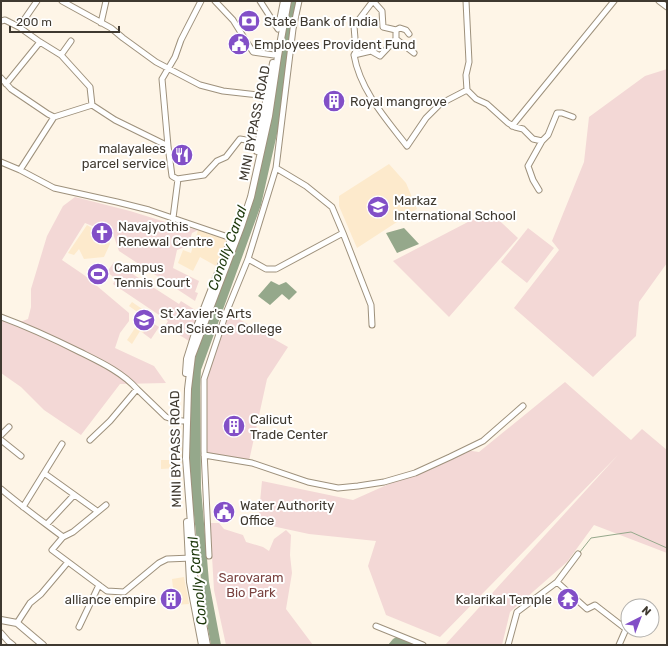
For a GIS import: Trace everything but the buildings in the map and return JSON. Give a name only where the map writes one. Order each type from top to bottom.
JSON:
[{"type":"main road","name":"MINI BYPASS ROAD","points":[[202,645],[190,582],[191,559],[186,458],[188,389],[191,363],[192,356],[234,239],[251,182],[284,1]]},
{"type":"main road","name":"MINI BYPASS ROAD","points":[[207,645],[191,559],[183,421],[187,358],[198,324],[251,197],[269,116],[288,1]]},
{"type":"main road","points":[[1,620],[17,624],[43,645]]},
{"type":"street","points":[[19,26],[37,1]]},
{"type":"street","points":[[62,1],[111,28],[156,62],[200,85],[223,91],[266,96]]},
{"type":"street","points":[[101,22],[106,1]]},
{"type":"street","points":[[201,1],[162,79],[172,176],[178,180],[204,175],[217,161],[226,157],[240,139],[259,142]]},
{"type":"street","points":[[215,1],[233,20],[253,52],[274,55]]},
{"type":"street","points":[[260,1],[278,29]]},
{"type":"street","points":[[209,556],[204,456],[204,379],[226,313],[248,259],[276,168],[293,29],[300,1]]},
{"type":"street","points":[[409,34],[406,30],[400,28],[396,30],[383,27],[382,11],[373,1],[354,26],[356,51],[354,55],[355,64],[362,82],[390,124],[407,146],[426,118],[440,104],[467,90]]},
{"type":"street","points":[[466,1],[469,62],[466,75],[467,90],[476,99],[487,104],[512,126],[523,129],[533,139],[542,141]]},
{"type":"street","points":[[512,126],[614,1]]},
{"type":"street","points":[[659,1],[667,7]]},
{"type":"street","points":[[1,21],[5,20],[19,26],[40,42],[62,55],[90,87],[92,105]]},
{"type":"street","points":[[354,55],[370,51],[380,56],[396,39],[396,30]]},
{"type":"street","points":[[396,39],[414,53]]},
{"type":"street","points":[[62,55],[71,41]]},
{"type":"street","points":[[6,84],[40,42]]},
{"type":"street","points":[[1,78],[11,89],[54,117]]},
{"type":"street","points":[[92,105],[115,120],[168,146]]},
{"type":"street","points":[[20,170],[54,117],[92,105]]},
{"type":"street","points":[[539,190],[533,180],[528,166],[542,141],[548,135],[557,113],[562,113],[573,117]]},
{"type":"street","points":[[1,162],[54,188],[117,202],[173,218],[234,239]]},
{"type":"street","points":[[276,168],[306,186],[332,207],[370,305],[372,324]]},
{"type":"street","points":[[173,218],[178,180]]},
{"type":"street","points":[[248,259],[266,269],[276,269],[343,233]]},
{"type":"street","points":[[1,316],[52,338],[98,361],[128,379],[166,417],[183,421]]},
{"type":"street","points":[[90,440],[110,421],[137,389]]},
{"type":"street","points":[[204,456],[252,463],[308,482],[338,488],[384,482],[416,473],[483,441],[523,406]]},
{"type":"street","points":[[1,435],[10,427]]},
{"type":"street","points":[[1,440],[21,456]]},
{"type":"street","points":[[23,507],[62,444]]},
{"type":"street","points":[[44,473],[97,512]]},
{"type":"street","points":[[1,489],[62,537]]},
{"type":"street","points":[[47,524],[74,495]]},
{"type":"street","points":[[106,505],[73,532],[62,537],[52,550],[107,591],[124,592],[159,563],[168,559],[191,559]]},
{"type":"street","points":[[508,645],[517,612],[557,582],[578,554]]},
{"type":"street","points":[[17,624],[30,603],[41,594],[68,562]]},
{"type":"street","points":[[557,582],[587,609],[595,605],[626,629],[619,645]]},
{"type":"street","points":[[79,627],[99,585]]},
{"type":"street","points":[[376,626],[423,645]]},
{"type":"street","points":[[1,633],[6,643],[14,645]]},
{"type":"shaded area","points":[[290,1],[297,1],[290,33],[279,125],[261,205],[201,370],[201,488],[209,582],[221,645],[211,645],[204,607],[194,515],[192,513],[189,449],[189,406],[191,385],[199,343],[251,206],[258,180],[271,120]]},
{"type":"shaded area","name":"Markaz International School","points":[[389,164],[406,183],[417,209],[357,248],[339,206],[339,196]]},
{"type":"shaded area","points":[[87,225],[92,228],[105,229],[110,244],[104,257],[84,259],[79,249],[74,255],[68,253]]},
{"type":"shaded area","points":[[404,228],[419,244],[397,253],[386,233]]},
{"type":"shaded area","points":[[198,230],[227,240],[216,266],[200,257],[193,271],[178,263],[183,250],[191,253]]},
{"type":"shaded area","points":[[271,281],[279,285],[286,282],[297,292],[289,300],[282,294],[270,305],[258,296]]},
{"type":"shaded area","name":"St Xavier's Arts and Science College","points":[[132,302],[151,315],[143,327],[146,330],[143,333],[140,331],[132,344],[127,340],[143,316],[129,306]]},
{"type":"shaded area","points":[[161,460],[176,460],[177,468],[161,469]]},
{"type":"shaded area","points":[[184,577],[189,604],[175,605],[172,579]]},
{"type":"shaded area","points":[[398,636],[420,645],[388,645]]},
{"type":"green space","points":[[667,69],[667,263],[639,302],[636,336],[593,377],[514,308],[559,250],[552,241],[584,162],[589,117],[645,76]]},
{"type":"green space","points":[[75,197],[198,230],[192,233],[188,246],[177,250],[173,268],[199,281],[195,292],[198,293],[195,301],[119,251],[111,228],[95,227],[85,223],[62,260],[84,275],[129,313],[129,321],[120,333],[115,348],[154,366],[166,383],[120,384],[81,435],[44,410],[21,387],[1,373],[1,317],[17,323],[28,319],[31,307],[31,289],[47,236],[63,206]]},
{"type":"green space","points":[[489,211],[518,238],[449,317],[393,261]]},
{"type":"green space","points":[[528,228],[554,248],[527,283],[501,262]]},
{"type":"green space","points":[[114,262],[179,304],[181,301],[200,313],[189,341],[165,326],[168,321],[113,284],[116,279],[107,272]]},
{"type":"green space","points":[[228,313],[288,347],[267,379],[249,461],[206,455],[206,380]]},
{"type":"green space","points":[[151,322],[159,327],[151,339],[143,333]]},
{"type":"green space","points":[[565,382],[631,440],[642,429],[667,450],[667,553],[594,525],[567,562],[510,612],[502,645],[445,645],[618,455],[440,637],[386,615],[368,566],[376,541],[309,534],[258,523],[262,481],[353,500],[465,450],[479,452]]},
{"type":"green space","name":"Sarovaram Bio Park","points":[[210,523],[219,523],[224,529],[243,535],[246,542],[263,547],[269,551],[274,539],[286,530],[291,535],[290,555],[292,573],[286,609],[313,645],[226,645],[214,590]]},
{"type":"waterway","points":[[580,552],[591,538],[631,532],[667,548]]},
{"type":"place","name":"State Bank of India","points":[[249,21]]},
{"type":"place","name":"Employees Provident Fund","points":[[239,44]]},
{"type":"place","name":"Royal mangrove","points":[[334,101]]},
{"type":"place","name":"malayalees parcel service","points":[[182,155]]},
{"type":"place","name":"Markaz International School","points":[[378,207]]},
{"type":"place","name":"Navajyothis Renewal Centre","points":[[102,233]]},
{"type":"place","name":"Campus Tennis Court","points":[[98,274]]},
{"type":"place","name":"St Xavier's Arts and Science College","points":[[144,320]]},
{"type":"place","name":"Calicut Trade Center","points":[[234,426]]},
{"type":"place","name":"Water Authority Office","points":[[224,512]]},
{"type":"place","name":"alliance empire","points":[[171,599]]},
{"type":"place","name":"Kalarikal Temple","points":[[568,599]]},
{"type":"water label","name":"Conolly Canal","points":[[227,248]]},
{"type":"water label","name":"Conolly Canal","points":[[197,581]]}]
